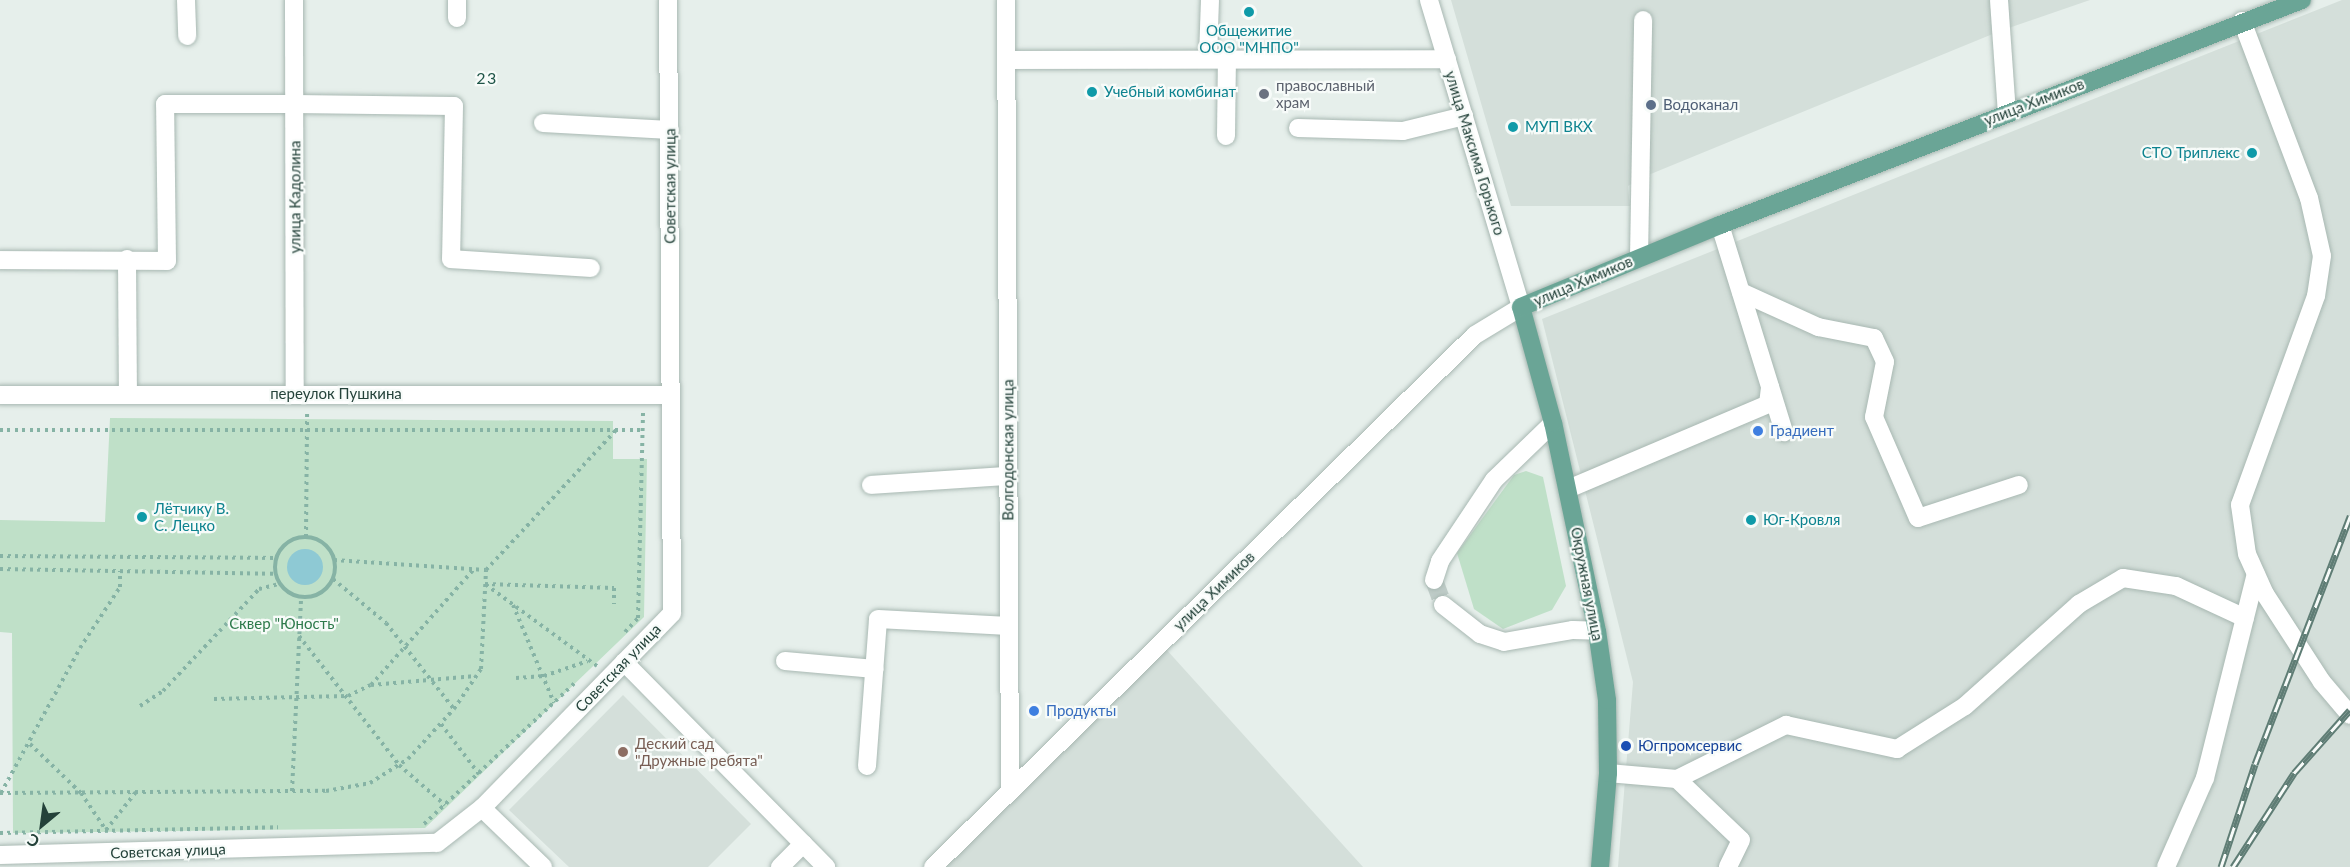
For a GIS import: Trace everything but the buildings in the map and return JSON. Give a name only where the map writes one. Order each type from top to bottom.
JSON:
[{"type":"main road","name":"улица Химиков","points":[[1521,307],[1720,225],[2241,21],[2302,0]]},
{"type":"main road","name":"Окружная улица","points":[[1521,307],[1553,423],[1598,631],[1607,700],[1608,773],[1600,867]]},
{"type":"street","points":[[186,0],[188,36]]},
{"type":"street","name":"улица Кадолина","points":[[294,0],[295,393]]},
{"type":"street","name":"Советская улица","points":[[0,855],[437,843],[482,808],[672,613],[668,0]]},
{"type":"street","name":"Волгодонская улица","points":[[1005,0],[1010,791]]},
{"type":"street","points":[[1210,0],[1226,136]]},
{"type":"street","name":"улица Максима Горького","points":[[1429,0],[1521,307]]},
{"type":"street","points":[[1999,0],[2007,113]]},
{"type":"street","points":[[1639,258],[1643,20]]},
{"type":"street","points":[[2241,21],[2308,198],[2322,256],[2316,296],[2240,505],[2247,554],[2256,574],[2322,682],[2350,715]]},
{"type":"street","points":[[1006,60],[1218,57],[1447,59]]},
{"type":"street","points":[[0,260],[167,261],[165,104],[454,106],[451,259],[591,268]]},
{"type":"street","points":[[1298,128],[1403,131],[1464,116]]},
{"type":"street","points":[[543,123],[670,130]]},
{"type":"street","points":[[1720,225],[1784,432]]},
{"type":"street","points":[[127,259],[128,394]]},
{"type":"street","points":[[1741,292],[1818,327],[1874,338],[1885,362],[1874,417],[1918,518],[2019,485]]},
{"type":"street","name":"улица Химиков","points":[[1010,791],[1475,335],[1521,307]]},
{"type":"street","points":[[1568,489],[1768,404],[1770,387]]},
{"type":"street","name":"переулок Пушкина","points":[[0,395],[295,393],[671,395]]},
{"type":"street","points":[[1434,580],[1440,561],[1494,480],[1553,423]]},
{"type":"street","points":[[871,485],[1008,476]]},
{"type":"street","points":[[2166,867],[2205,778],[2256,574]]},
{"type":"street","points":[[1608,773],[1677,779],[1786,725],[1898,749],[1965,706],[2079,604],[2123,578],[2176,586],[2245,618]]},
{"type":"street","points":[[1443,605],[1480,634],[1504,642],[1573,630],[1598,631]]},
{"type":"street","points":[[867,766],[878,620],[1009,626]]},
{"type":"street","points":[[785,661],[874,669]]},
{"type":"street","points":[[624,662],[826,867]]},
{"type":"street","points":[[1677,779],[1741,840],[1728,867]]},
{"type":"street","points":[[933,867],[1010,791]]},
{"type":"street","points":[[482,808],[543,867]]},
{"type":"street","points":[[780,867],[803,844]]},
{"type":"path","points":[[295,393],[307,412],[306,537]]},
{"type":"path","points":[[0,793],[326,791],[370,783],[399,765],[441,724],[481,669],[486,570],[617,429]]},
{"type":"path","points":[[0,430],[642,430],[638,618],[616,641]]},
{"type":"path","points":[[306,537],[324,544],[334,560],[333,579],[320,593],[301,597],[280,584],[275,574],[276,558],[287,543],[306,537]]},
{"type":"path","points":[[0,556],[276,558]]},
{"type":"path","points":[[334,560],[486,570]]},
{"type":"path","points":[[0,569],[275,574]]},
{"type":"path","points":[[370,685],[474,569]]},
{"type":"path","points":[[0,793],[30,744],[80,648],[120,587],[120,571]]},
{"type":"path","points":[[333,579],[386,623],[428,680],[454,709]]},
{"type":"path","points":[[140,706],[163,690],[259,590],[280,584]]},
{"type":"path","points":[[485,584],[610,676]]},
{"type":"path","points":[[485,584],[614,588],[615,604]]},
{"type":"path","points":[[292,791],[301,597]]},
{"type":"path","points":[[512,604],[554,703]]},
{"type":"path","points":[[299,636],[348,696],[399,765],[446,806]]},
{"type":"path","points":[[587,672],[602,657]]},
{"type":"path","points":[[516,678],[543,676],[589,660]]},
{"type":"path","points":[[214,699],[348,696],[370,685],[476,676]]},
{"type":"path","points":[[414,824],[426,824],[579,680]]},
{"type":"path","points":[[441,724],[479,774]]},
{"type":"path","points":[[30,744],[81,793],[106,830]]},
{"type":"path","points":[[106,830],[136,792]]},
{"type":"path","points":[[0,833],[284,827]]},
{"type":"shaded area","name":"Водоканал","points":[[1451,0],[2090,0],[2000,31],[1641,178],[1628,186],[1630,206],[1511,206]]},
{"type":"shaded area","points":[[2342,0],[2350,0],[2350,867],[1618,867],[1633,682],[1542,319]]},
{"type":"shaded area","points":[[1165,648],[1363,867],[946,867]]},
{"type":"shaded area","name":"Деский сад \"Дружные ребята\"","points":[[623,695],[751,824],[708,867],[569,867],[509,810]]},
{"type":"green space","name":"Сквер \"Юность\"","points":[[110,418],[613,421],[613,459],[647,459],[644,617],[425,828],[13,833],[12,633],[0,632],[0,520],[105,522]]},
{"type":"green space","points":[[1526,471],[1543,477],[1566,586],[1552,610],[1503,629],[1474,609],[1457,553],[1514,475]]},
{"type":"water","points":[[305,549],[318,554],[323,567],[318,580],[305,585],[292,580],[287,567],[292,554]]},
{"type":"tunnel","points":[[1434,580],[1443,605]]},
{"type":"railway","points":[[2221,867],[2255,764],[2350,516]]},
{"type":"railway","points":[[2233,867],[2294,773],[2350,710]]},
{"type":"place","name":"Общежитие ООО \"МНПО\"","points":[[1249,12]]},
{"type":"place","name":"Учебный комбинат","points":[[1092,92]]},
{"type":"place","name":"православный храм","points":[[1264,94]]},
{"type":"place","name":"Водоканал","points":[[1651,105]]},
{"type":"place","name":"МУП ВКХ","points":[[1513,127]]},
{"type":"place","name":"СТО Триплекс","points":[[2252,153]]},
{"type":"place","name":"Градиент","points":[[1758,431]]},
{"type":"place","name":"Лётчику В. С. Лецко","points":[[142,517]]},
{"type":"place","name":"Юг-Кровля","points":[[1751,520]]},
{"type":"place","name":"Продукты","points":[[1034,711]]},
{"type":"place","name":"Югпромсервис","points":[[1626,746]]},
{"type":"place","name":"Деский сад \"Дружные ребята\"","points":[[623,752]]},
{"type":"district","name":"23","points":[[487,78]]}]
